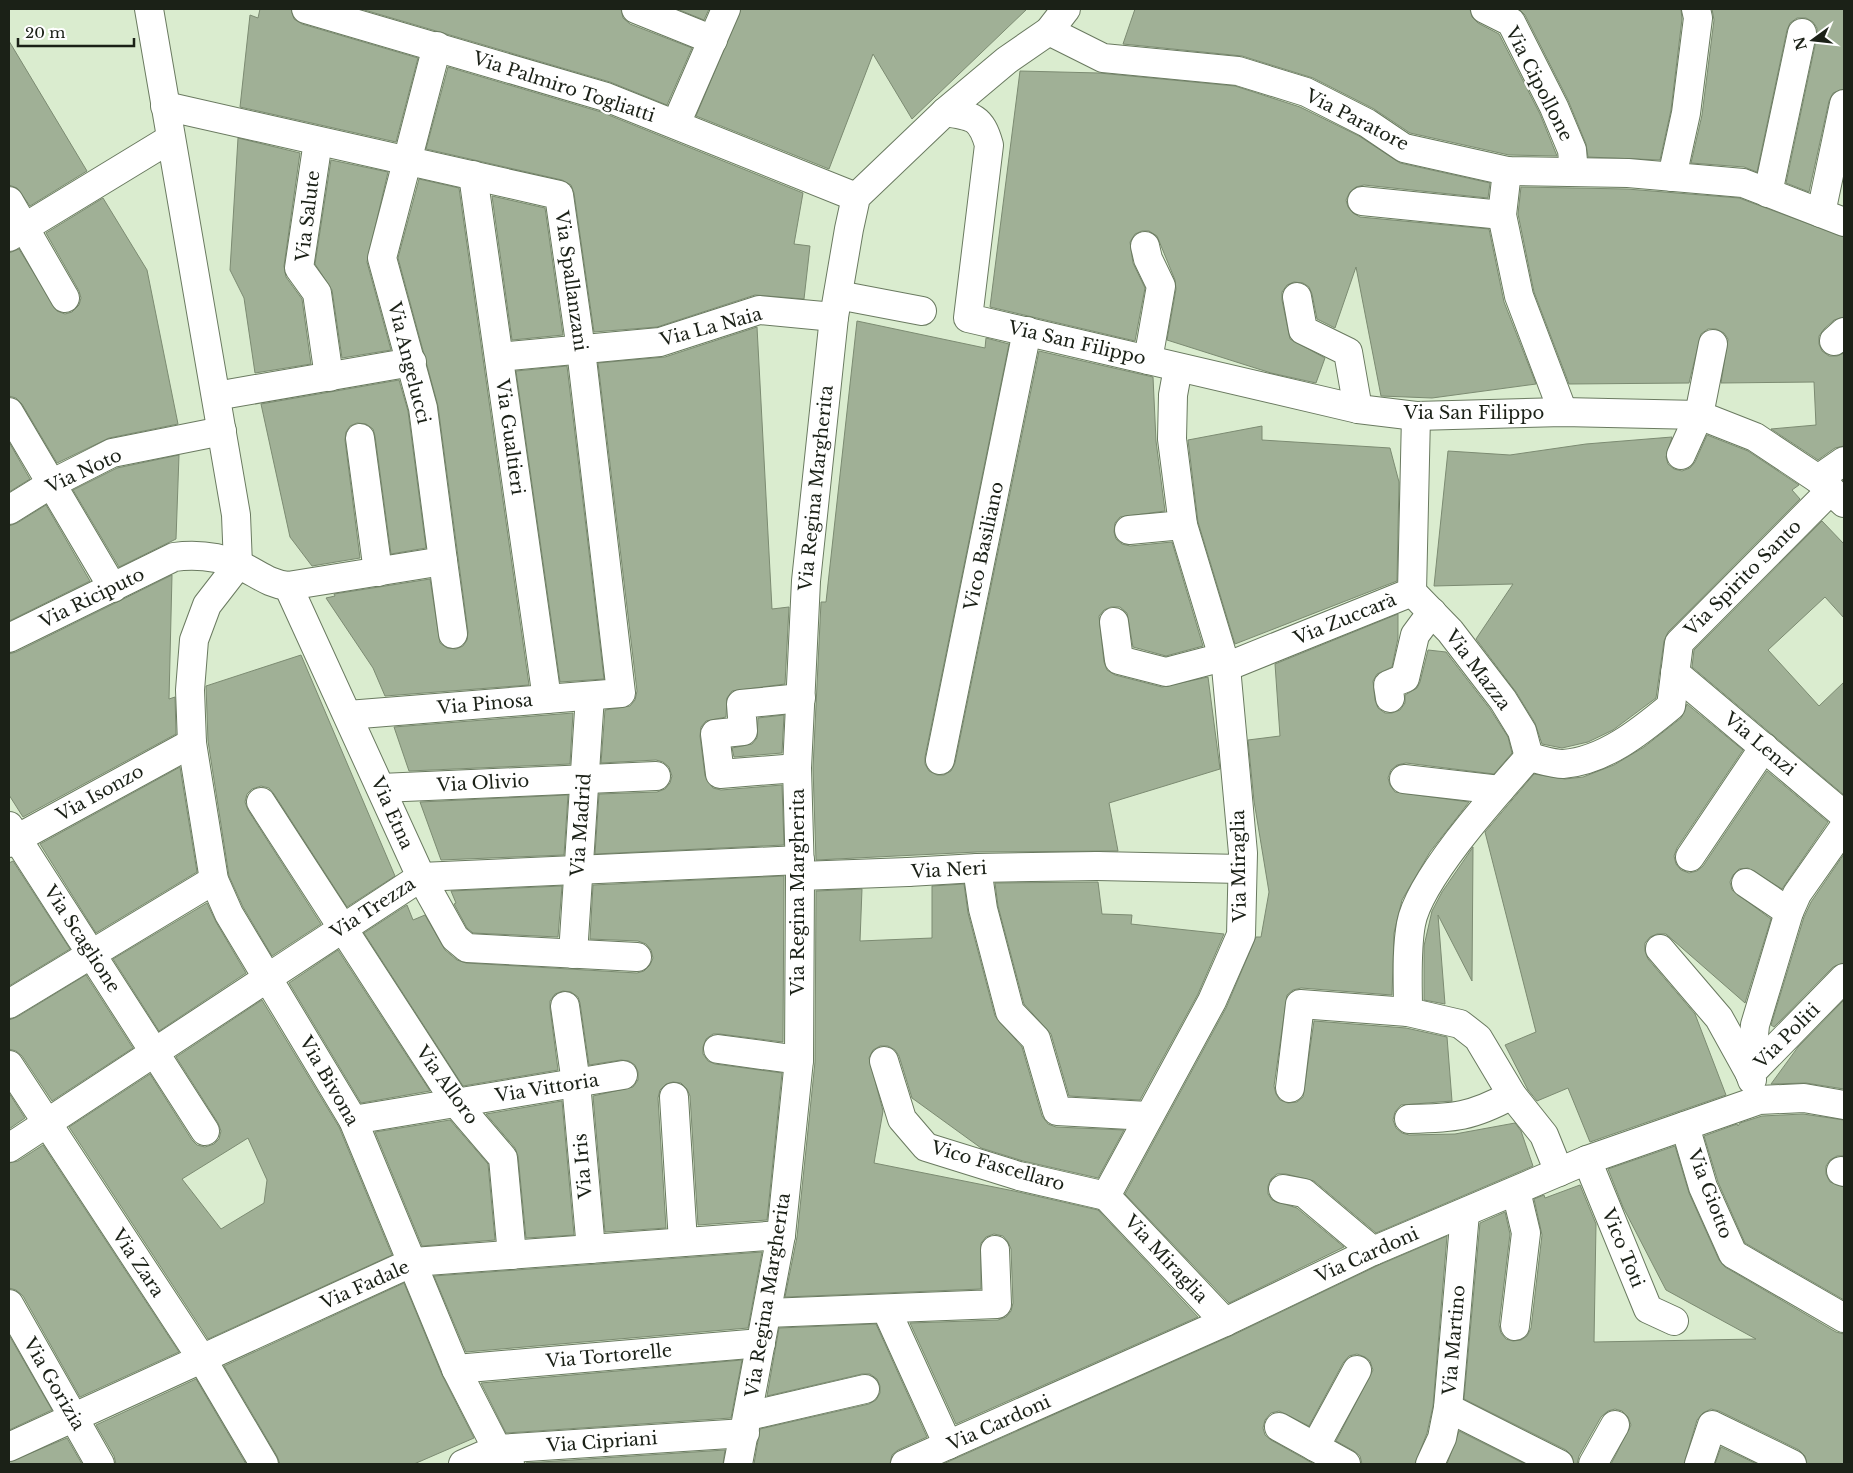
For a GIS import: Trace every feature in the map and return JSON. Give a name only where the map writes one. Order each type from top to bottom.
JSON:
[{"type":"street","points":[[149,9],[236,515],[238,565],[274,584],[288,586],[443,561]]},
{"type":"street","name":"Via Palmiro Togliatti","points":[[306,9],[606,97],[856,198]]},
{"type":"street","points":[[636,9],[713,40]]},
{"type":"street","points":[[676,124],[726,9]]},
{"type":"street","points":[[856,198],[945,112],[1007,60],[1049,31],[1066,9]]},
{"type":"street","name":"Via Cipollone","points":[[1485,9],[1511,22],[1554,107],[1572,150],[1574,172]]},
{"type":"street","points":[[1672,177],[1686,113],[1698,18],[1696,9]]},
{"type":"street","name":"Via Paratore","points":[[1049,31],[1104,58],[1238,71],[1306,92],[1367,122],[1404,148],[1507,171],[1574,172],[1743,183],[1833,217]]},
{"type":"street","points":[[1768,193],[1802,33]]},
{"type":"street","name":"Via Angelucci","points":[[437,46],[406,159],[382,258],[412,362],[423,408],[453,634]]},
{"type":"street","points":[[1833,217],[1844,104]]},
{"type":"street","name":"Via Spallanzani","points":[[165,106],[238,124],[406,159],[559,196],[581,350],[622,693]]},
{"type":"street","name":"Via San Filippo","points":[[945,112],[970,115],[984,130],[989,145],[968,318],[1358,409],[1416,416],[1563,412],[1699,415],[1755,437],[1831,490]]},
{"type":"street","points":[[17,233],[170,139]]},
{"type":"street","name":"Via Salute","points":[[318,141],[300,268],[317,293],[329,377]]},
{"type":"street","points":[[1507,171],[1502,215],[1519,296],[1563,412]]},
{"type":"street","name":"Via Gualtieri","points":[[473,175],[547,698]]},
{"type":"street","name":"Via Regina Margherita","points":[[738,1464],[781,1235],[799,1060],[800,868],[797,768],[806,581],[836,306],[856,198]]},
{"type":"street","points":[[9,201],[17,233],[65,298]]},
{"type":"street","points":[[1362,201],[1502,215]]},
{"type":"street","points":[[1145,246],[1148,259],[1161,286],[1148,360]]},
{"type":"street","points":[[1297,297],[1303,330],[1348,352],[1358,409]]},
{"type":"street","name":"Via La Naia","points":[[499,357],[660,342],[759,310],[836,306],[922,311]]},
{"type":"street","name":"Vico Basiliano","points":[[940,760],[1027,332]]},
{"type":"street","points":[[1681,455],[1699,415],[1713,344]]},
{"type":"street","points":[[216,396],[412,362]]},
{"type":"street","name":"Via Miraglia","points":[[1178,368],[1173,395],[1172,440],[1183,525],[1224,662],[1242,869],[1241,935],[1212,1002],[1148,1116],[1106,1196],[1225,1322]]},
{"type":"street","points":[[9,412],[113,588]]},
{"type":"street","name":"Via Zuccarà","points":[[1114,622],[1119,660],[1166,672],[1224,662],[1412,592],[1416,416]]},
{"type":"street","name":"Via Noto","points":[[9,510],[52,484],[112,453],[222,432]]},
{"type":"street","points":[[360,438],[378,572]]},
{"type":"street","name":"Via Spirito Santo","points":[[1529,757],[1562,764],[1593,758],[1644,729],[1671,706],[1679,643],[1831,490],[1844,460]]},
{"type":"street","points":[[1129,530],[1183,525]]},
{"type":"street","name":"Via Riciputo","points":[[9,638],[174,557],[199,554],[238,565]]},
{"type":"street","name":"Via Bivona","points":[[238,565],[207,605],[194,640],[190,690],[192,742],[214,880],[229,914],[269,977],[353,1120],[456,1369],[504,1457]]},
{"type":"street","name":"Via Etna","points":[[288,586],[421,877],[455,938],[467,948],[637,957]]},
{"type":"street","name":"Via Mazza","points":[[1412,592],[1450,631],[1503,700],[1522,731],[1529,757]]},
{"type":"street","points":[[1390,698],[1388,685],[1405,678],[1415,635],[1432,612]]},
{"type":"street","name":"Via Lenzi","points":[[1675,673],[1844,815]]},
{"type":"street","name":"Via Pinosa","points":[[348,714],[622,693]]},
{"type":"street","name":"Via Madrid","points":[[573,954],[590,696]]},
{"type":"street","points":[[797,768],[720,774],[715,734],[743,731],[741,704],[801,698]]},
{"type":"street","name":"Via Isonzo","points":[[11,836],[192,742]]},
{"type":"street","points":[[1690,857],[1764,747]]},
{"type":"street","points":[[1408,1012],[1410,923],[1426,885],[1500,790],[1529,757]]},
{"type":"street","name":"Via Olivio","points":[[381,788],[656,776]]},
{"type":"street","points":[[1404,779],[1500,790]]},
{"type":"street","name":"Via Alloro","points":[[261,802],[456,1103],[503,1158],[512,1255]]},
{"type":"street","points":[[1750,1074],[1755,1025],[1790,912],[1797,894],[1844,827]]},
{"type":"street","name":"Via Scaglione","points":[[11,836],[92,954],[206,1132]]},
{"type":"street","name":"Via Neri","points":[[800,868],[908,872],[977,868],[1097,866],[1242,869]]},
{"type":"street","name":"Via Trezza","points":[[9,1148],[421,877],[578,868],[800,868]]},
{"type":"street","points":[[977,868],[983,909],[1010,1012],[1036,1039],[1057,1111],[1148,1116]]},
{"type":"street","points":[[9,1004],[214,880]]},
{"type":"street","points":[[1746,883],[1790,912]]},
{"type":"street","points":[[1660,949],[1719,1018],[1750,1074]]},
{"type":"street","name":"Via Politi","points":[[1759,1100],[1750,1074],[1844,978]]},
{"type":"street","points":[[1290,1088],[1300,1004],[1408,1012],[1460,1024],[1478,1038],[1512,1095],[1544,1135],[1559,1172]]},
{"type":"street","name":"Via Iris","points":[[565,1006],[576,1083],[591,1249]]},
{"type":"street","points":[[718,1049],[799,1060]]},
{"type":"street","name":"Vico Fascellaro","points":[[884,1061],[902,1119],[926,1146],[1019,1176],[1106,1196]]},
{"type":"street","name":"Via Zara","points":[[9,1065],[202,1359],[264,1464]]},
{"type":"street","name":"Via Vittoria","points":[[353,1120],[622,1075]]},
{"type":"street","points":[[1409,1119],[1453,1118],[1484,1110],[1512,1095]]},
{"type":"street","points":[[674,1097],[683,1242]]},
{"type":"street","name":"Via Cardoni","points":[[905,1464],[1225,1322],[1374,1250],[1587,1160],[1759,1100],[1804,1098],[1844,1105]]},
{"type":"street","name":"Via Giotto","points":[[1685,1126],[1703,1187],[1733,1254],[1844,1318]]},
{"type":"street","name":"Vico Toti","points":[[1587,1160],[1648,1309],[1674,1321]]},
{"type":"street","points":[[1283,1189],[1304,1194],[1374,1250]]},
{"type":"street","points":[[1515,1326],[1526,1233],[1516,1191]]},
{"type":"street","name":"Via Martino","points":[[1430,1464],[1442,1438],[1448,1408],[1465,1213]]},
{"type":"street","name":"Via Fadale","points":[[9,1447],[413,1262],[781,1235]]},
{"type":"street","points":[[767,1313],[997,1304],[995,1250]]},
{"type":"street","name":"Via Gorizia","points":[[9,1304],[100,1464]]},
{"type":"street","points":[[886,1308],[948,1445]]},
{"type":"street","name":"Via Tortorelle","points":[[456,1369],[761,1343]]},
{"type":"street","points":[[1315,1447],[1357,1370]]},
{"type":"street","name":"Via Cipriani","points":[[463,1464],[746,1424],[865,1389]]},
{"type":"street","points":[[1448,1408],[1559,1464]]},
{"type":"street","points":[[1593,1464],[1615,1425]]},
{"type":"street","points":[[1699,1464],[1712,1425],[1792,1464]]},
{"type":"street","points":[[1279,1428],[1346,1464]]},
{"type":"building","points":[[260,9],[291,9],[294,19],[302,24],[418,58],[396,142],[240,107],[250,15],[258,18]]},
{"type":"building","points":[[361,9],[621,9],[623,18],[630,24],[692,48],[667,105],[610,82]]},
{"type":"building","points":[[677,9],[709,9],[704,20]]},
{"type":"building","points":[[741,9],[1027,9],[912,119],[873,54],[829,169],[696,116]]},
{"type":"building","points":[[1135,9],[1470,9],[1472,17],[1478,23],[1499,34],[1540,114],[1557,156],[1509,155],[1410,133],[1374,109],[1313,78],[1242,56],[1123,44]]},
{"type":"building","points":[[1519,9],[1681,9],[1682,19],[1671,110],[1660,160],[1588,157],[1586,144],[1568,100],[1525,15]]},
{"type":"building","points":[[1712,9],[1844,9],[1844,89],[1833,93],[1829,101],[1809,192],[1786,183],[1817,36],[1817,28],[1813,22],[1806,18],[1797,18],[1790,23],[1787,30],[1757,172],[1744,167],[1691,163],[1702,115],[1714,20]]},
{"type":"building","points":[[9,41],[87,171],[30,206],[17,188],[9,185]]},
{"type":"building","points":[[448,67],[601,112],[803,193],[794,244],[810,246],[804,299],[755,295],[657,327],[594,332],[574,193],[571,185],[562,180],[426,149]]},
{"type":"building","points":[[1020,71],[1099,73],[1235,86],[1300,107],[1359,136],[1400,163],[1490,183],[1488,198],[1364,185],[1356,187],[1350,192],[1346,200],[1348,207],[1360,217],[1489,229],[1504,302],[1536,384],[1432,398],[1381,396],[1356,267],[1335,328],[1317,319],[1309,287],[1303,283],[1294,282],[1287,285],[1282,292],[1290,339],[1325,358],[1316,383],[1271,373],[1167,340],[1176,289],[1175,280],[1157,236],[1149,231],[1135,234],[1130,242],[1133,263],[1145,288],[1135,341],[990,307]]},
{"type":"building","points":[[238,138],[300,153],[284,266],[286,277],[302,299],[311,364],[255,373],[244,298],[230,270]]},
{"type":"building","points":[[331,160],[388,172],[367,262],[391,350],[342,358],[332,290],[315,264]]},
{"type":"building","points":[[419,179],[459,188],[529,685],[385,696],[373,668],[326,598],[335,596],[334,594],[430,579],[440,643],[447,648],[456,649],[463,646],[467,640],[468,632],[438,406],[398,258]]},
{"type":"building","points":[[1521,187],[1627,189],[1739,198],[1844,237],[1844,317],[1834,320],[1824,329],[1819,336],[1819,344],[1822,351],[1829,356],[1837,356],[1844,353],[1844,446],[1835,448],[1818,460],[1771,429],[1816,425],[1814,382],[1721,383],[1728,339],[1724,333],[1716,329],[1708,329],[1701,334],[1689,383],[1569,384],[1534,292],[1518,214]]},
{"type":"building","points":[[492,196],[545,208],[563,335],[512,340]]},
{"type":"building","points":[[103,198],[147,270],[178,424],[109,438],[57,463],[22,404],[16,398],[9,396],[9,253],[19,249],[57,311],[65,314],[72,312],[79,305],[81,298],[79,291],[46,233]]},
{"type":"building","points":[[857,321],[985,348],[986,338],[1009,344],[925,757],[925,764],[929,771],[937,775],[944,775],[951,771],[955,763],[1039,351],[1153,377],[1156,441],[1165,511],[1120,517],[1115,523],[1114,532],[1116,539],[1122,544],[1130,546],[1172,542],[1203,646],[1166,656],[1133,647],[1127,613],[1120,607],[1111,607],[1104,610],[1099,616],[1104,662],[1107,670],[1115,675],[1162,687],[1208,677],[1220,769],[1109,803],[1118,851],[977,852],[816,860],[813,768],[821,602],[826,602]]},
{"type":"building","points":[[757,327],[772,609],[789,607],[785,684],[732,691],[727,698],[726,717],[706,721],[701,727],[700,736],[705,776],[713,788],[721,790],[782,785],[784,845],[595,854],[599,794],[657,792],[665,789],[670,783],[672,776],[669,767],[663,762],[656,760],[601,763],[605,710],[630,706],[635,700],[637,691],[598,363],[665,357]]},
{"type":"building","points":[[567,366],[604,679],[560,682],[516,371]]},
{"type":"building","points":[[399,380],[408,411],[426,548],[391,554],[375,436],[373,429],[366,424],[357,423],[350,426],[346,432],[345,440],[360,558],[312,566],[290,537],[261,404]]},
{"type":"building","points":[[1262,426],[1262,440],[1390,448],[1399,482],[1397,581],[1235,644],[1198,522],[1188,440]]},
{"type":"building","points":[[1707,435],[1748,451],[1799,485],[1792,490],[1800,499],[1668,632],[1664,641],[1656,698],[1613,730],[1588,742],[1562,748],[1542,744],[1535,723],[1516,692],[1476,639],[1513,584],[1434,586],[1448,451],[1510,455],[1586,444],[1672,437],[1666,457],[1668,464],[1674,469],[1682,471],[1690,468],[1695,462]]},
{"type":"building","points":[[9,442],[30,479],[9,492]]},
{"type":"building","points":[[179,455],[176,539],[119,567],[73,490],[117,468]]},
{"type":"building","points":[[46,505],[90,581],[9,621],[9,526]]},
{"type":"building","points":[[1822,521],[1844,544],[1844,618],[1825,597],[1768,650],[1819,706],[1844,682],[1844,795],[1692,667],[1694,650]]},
{"type":"building","points":[[172,575],[169,699],[175,697],[176,734],[23,817],[9,795],[9,654]]},
{"type":"building","points":[[1398,614],[1398,638],[1392,667],[1377,674],[1373,681],[1378,708],[1385,713],[1400,710],[1405,703],[1405,695],[1417,688],[1420,682],[1428,650],[1446,652],[1490,709],[1508,737],[1512,753],[1494,774],[1406,763],[1397,765],[1391,770],[1388,778],[1395,792],[1469,802],[1430,852],[1402,900],[1394,933],[1392,995],[1301,988],[1293,990],[1287,995],[1274,1086],[1280,1100],[1288,1103],[1297,1102],[1303,1097],[1314,1021],[1406,1028],[1447,1037],[1452,1101],[1401,1105],[1395,1112],[1393,1120],[1396,1128],[1402,1133],[1409,1135],[1455,1134],[1515,1123],[1521,1131],[1533,1166],[1376,1233],[1314,1181],[1286,1174],[1277,1174],[1271,1179],[1268,1186],[1268,1194],[1272,1200],[1297,1208],[1344,1247],[1229,1303],[1125,1194],[1226,1008],[1256,937],[1261,937],[1269,892],[1254,801],[1248,740],[1280,736],[1275,664]]},
{"type":"building","points":[[301,655],[395,876],[347,907],[274,794],[269,788],[261,786],[252,789],[247,794],[245,802],[248,810],[321,924],[272,956],[243,907],[229,876],[208,741],[206,686]]},
{"type":"building","points":[[1687,704],[1743,750],[1677,848],[1674,856],[1676,864],[1681,870],[1689,873],[1697,871],[1703,866],[1767,771],[1828,822],[1782,889],[1748,868],[1739,869],[1733,875],[1730,882],[1732,890],[1771,919],[1745,1003],[1666,934],[1657,934],[1650,937],[1645,943],[1648,959],[1695,1014],[1726,1095],[1590,1142],[1568,1088],[1537,1101],[1528,1090],[1505,1045],[1536,1032],[1485,832],[1534,774],[1565,779],[1583,777],[1614,765],[1644,747],[1681,718]]},
{"type":"building","points":[[573,713],[570,764],[409,771],[394,727]]},
{"type":"building","points":[[784,715],[782,753],[734,757],[732,748],[752,744],[757,738],[758,718]]},
{"type":"building","points":[[180,767],[197,872],[96,933],[40,844]]},
{"type":"building","points":[[568,795],[564,855],[441,860],[420,802]]},
{"type":"building","points":[[1473,847],[1472,981],[1438,915],[1445,1004],[1424,1000],[1424,946],[1432,911],[1442,892]]},
{"type":"building","points":[[1844,854],[1844,963],[1833,967],[1774,1027],[1771,1025],[1804,917],[1811,902]]},
{"type":"building","points":[[13,861],[70,949],[9,986],[9,863]]},
{"type":"building","points":[[784,876],[783,1042],[713,1034],[706,1039],[703,1047],[703,1054],[708,1061],[715,1064],[782,1073],[767,1220],[698,1225],[690,1096],[687,1089],[681,1083],[673,1082],[666,1084],[660,1090],[658,1098],[666,1228],[605,1232],[593,1096],[633,1087],[638,1080],[638,1072],[635,1065],[629,1061],[621,1060],[589,1065],[578,997],[571,992],[563,991],[555,994],[550,1001],[558,1070],[463,1086],[364,933],[407,905],[413,920],[425,915],[445,950],[457,960],[466,963],[637,973],[644,971],[650,965],[653,958],[651,950],[646,944],[638,941],[590,939],[593,885]]},
{"type":"building","points":[[1098,882],[1102,914],[1132,915],[1131,924],[1224,934],[1198,994],[1140,1100],[1069,1096],[1051,1034],[1024,1004],[998,906],[995,883]]},
{"type":"building","points":[[964,884],[968,913],[995,1016],[1022,1047],[1042,1116],[1048,1124],[1056,1127],[1124,1130],[1098,1178],[1023,1161],[981,1148],[912,1098],[899,1056],[895,1050],[888,1046],[880,1046],[873,1050],[869,1058],[883,1111],[874,1163],[1098,1210],[1198,1317],[956,1424],[910,1323],[998,1320],[1006,1317],[1011,1311],[1013,1303],[1011,1249],[1003,1236],[994,1234],[986,1237],[981,1243],[981,1289],[785,1297],[797,1237],[815,1062],[816,891],[862,889],[860,941],[932,938],[932,886]]},
{"type":"building","points":[[562,886],[558,937],[473,933],[467,928],[454,904],[456,903],[451,891]]},
{"type":"building","points":[[207,903],[246,973],[159,1031],[113,959]]},
{"type":"building","points":[[338,950],[430,1091],[361,1103],[289,983]]},
{"type":"building","points":[[86,975],[133,1048],[52,1101],[22,1056],[16,1051],[9,1049],[9,1020]]},
{"type":"building","points":[[262,1000],[339,1127],[392,1255],[208,1339],[69,1127],[150,1074],[192,1140],[197,1145],[205,1147],[214,1144],[219,1139],[221,1131],[218,1123],[176,1057]],"holes":[[[248,1138],[267,1180],[264,1203],[221,1229],[182,1179]]]},
{"type":"building","points":[[1844,1000],[1844,1089],[1806,1083],[1771,1084],[1798,1047]]},
{"type":"building","points":[[9,1093],[25,1118],[9,1129]]},
{"type":"building","points":[[562,1101],[574,1235],[526,1238],[518,1156],[515,1148],[486,1114]]},
{"type":"building","points":[[1803,1114],[1844,1120],[1844,1156],[1837,1156],[1830,1160],[1826,1166],[1826,1174],[1830,1182],[1844,1187],[1844,1300],[1745,1243],[1718,1182],[1704,1136],[1737,1124],[1738,1126],[1740,1123],[1762,1116]]},
{"type":"building","points":[[450,1120],[488,1164],[495,1240],[422,1246],[375,1132]]},
{"type":"building","points":[[43,1145],[179,1352],[80,1397],[23,1296],[16,1290],[9,1288],[9,1163],[18,1161]]},
{"type":"building","points":[[1675,1146],[1689,1193],[1719,1260],[1725,1267],[1836,1332],[1844,1334],[1844,1464],[1807,1464],[1805,1456],[1799,1450],[1719,1411],[1711,1409],[1703,1413],[1697,1420],[1684,1464],[1611,1464],[1631,1425],[1628,1417],[1622,1411],[1615,1409],[1608,1411],[1601,1417],[1579,1456],[1577,1464],[1574,1464],[1572,1456],[1566,1450],[1464,1399],[1480,1223],[1505,1212],[1510,1234],[1499,1325],[1501,1333],[1506,1339],[1513,1341],[1521,1340],[1527,1336],[1531,1328],[1542,1235],[1534,1199],[1544,1195],[1545,1198],[1580,1185],[1596,1224],[1594,1342],[1756,1339],[1666,1290],[1623,1207],[1608,1169]]},
{"type":"building","points":[[1447,1236],[1433,1406],[1427,1433],[1415,1464],[1362,1464],[1360,1456],[1336,1441],[1373,1370],[1370,1361],[1357,1354],[1349,1356],[1343,1363],[1309,1426],[1279,1411],[1271,1413],[1265,1420],[1263,1428],[1265,1435],[1314,1464],[943,1464],[1231,1336],[1379,1265]]},
{"type":"building","points":[[762,1252],[748,1328],[466,1352],[434,1276]]},
{"type":"building","points":[[404,1283],[442,1375],[474,1438],[414,1464],[280,1464],[224,1366]]},
{"type":"building","points":[[876,1324],[927,1437],[898,1450],[892,1455],[890,1464],[754,1464],[760,1429],[869,1404],[876,1400],[880,1393],[877,1379],[870,1374],[862,1374],[767,1396],[779,1328]]},
{"type":"building","points":[[9,1335],[52,1410],[9,1430]]},
{"type":"building","points":[[742,1360],[731,1418],[506,1433],[481,1383]]},
{"type":"building","points":[[196,1379],[246,1464],[116,1464],[114,1456],[96,1425]]},
{"type":"building","points":[[1459,1431],[1525,1464],[1447,1464]]},
{"type":"building","points":[[67,1438],[82,1464],[9,1464],[9,1462]]},
{"type":"building","points":[[1721,1447],[1757,1464],[1715,1464]]},
{"type":"building","points":[[725,1450],[723,1464],[526,1463]]}]
